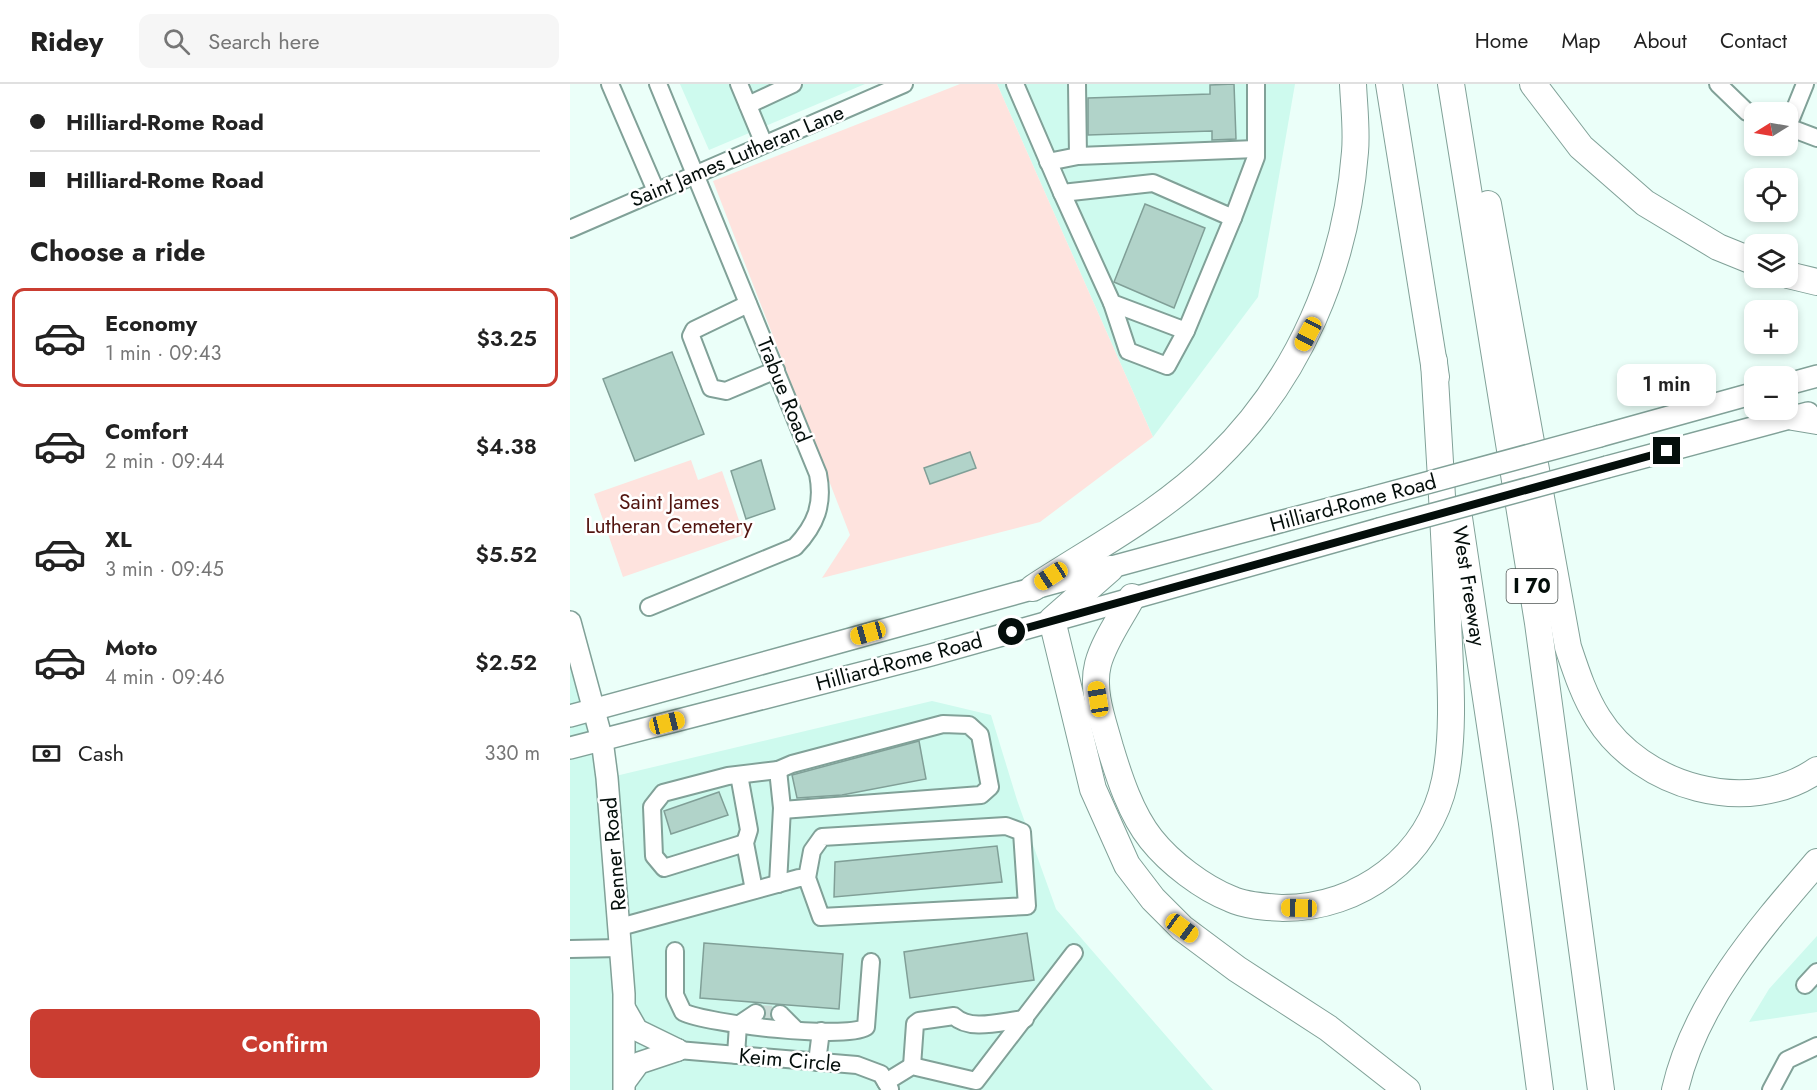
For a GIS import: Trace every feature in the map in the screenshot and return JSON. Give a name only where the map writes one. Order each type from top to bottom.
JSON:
[{"type":"highway","points":[[1033,588],[1169,498],[1215,461],[1271,396],[1308,334],[1342,236],[1355,150],[1353,84]]},
{"type":"highway","name":"West Freeway","points":[[1389,84],[1491,732],[1540,1090]]},
{"type":"highway","name":"I 70","points":[[1451,84],[1538,623],[1601,1090]]},
{"type":"highway","points":[[1467,84],[1553,577],[1568,647],[1583,689],[1599,720],[1624,748],[1649,768],[1673,781],[1718,791],[1757,792],[1786,785],[1817,770]]},
{"type":"highway","points":[[1533,84],[1581,147],[1645,203],[1718,247],[1744,258]]},
{"type":"highway","points":[[1798,277],[1817,282]]},
{"type":"highway","points":[[1132,597],[1098,663],[1096,686],[1100,711],[1115,763],[1140,822],[1151,839],[1178,865],[1213,889],[1232,900],[1269,908],[1299,908],[1328,902],[1357,892],[1385,876],[1406,857],[1422,834],[1436,809],[1445,780],[1450,673],[1434,361]]},
{"type":"highway","points":[[1110,569],[1052,620],[1092,789],[1127,865],[1153,899],[1182,928],[1238,969],[1328,1028],[1407,1090]]},
{"type":"highway","points":[[1675,1090],[1706,1014],[1737,957],[1817,862]]},
{"type":"main road","points":[[1798,381],[1817,376]]},
{"type":"main road","name":"Hilliard-Rome Road","points":[[570,717],[1033,588],[1744,396]]},
{"type":"main road","name":"Hilliard-Rome Road","points":[[570,748],[931,655],[1379,529],[1607,467],[1809,416]]},
{"type":"main road","name":"Renner Road","points":[[570,622],[602,740],[611,810],[624,1008],[624,1086]]},
{"type":"main road","points":[[624,1008],[637,1030],[678,1050]]},
{"type":"main road","points":[[624,1086],[639,1063],[678,1050]]},
{"type":"street","points":[[610,84],[656,191]]},
{"type":"street","name":"Trabue Road","points":[[649,607],[795,547],[809,532],[819,511],[821,491],[818,474],[658,84]]},
{"type":"street","points":[[739,84],[764,144]]},
{"type":"street","points":[[748,105],[793,84]]},
{"type":"street","name":"Saint James Lutheran Lane","points":[[570,229],[904,84]]},
{"type":"street","points":[[1015,84],[1112,303],[1128,351],[1167,366],[1186,331],[1256,157],[1256,84]]},
{"type":"street","points":[[1077,84],[1078,156]]},
{"type":"street","points":[[1718,84],[1744,109]]},
{"type":"street","points":[[1798,102],[1805,84]]},
{"type":"street","points":[[1798,131],[1817,138]]},
{"type":"street","points":[[1048,162],[1078,156],[1256,149]]},
{"type":"street","points":[[1062,193],[1153,183],[1233,218]]},
{"type":"street","points":[[1112,303],[1186,331]]},
{"type":"street","points":[[748,304],[694,330],[691,336],[711,388],[726,391],[776,370]]},
{"type":"street","points":[[745,843],[664,868],[654,856],[652,807],[663,793],[740,775],[778,770],[792,764],[943,724],[969,724],[980,735],[990,788],[981,795],[782,810]]},
{"type":"street","points":[[778,770],[782,810],[778,884]]},
{"type":"street","points":[[740,775],[749,830],[745,843],[754,890]]},
{"type":"street","points":[[1006,826],[1022,832],[1027,906],[821,917],[807,878],[812,851],[822,837],[1006,826]]},
{"type":"street","points":[[620,927],[754,890],[807,878]]},
{"type":"street","points":[[570,949],[621,948]]},
{"type":"street","points":[[675,951],[675,995],[683,1012],[694,1018],[738,1025],[821,1031],[852,1032],[866,1028],[871,962]]},
{"type":"street","points":[[912,1066],[976,1082],[1074,953]]},
{"type":"street","points":[[1805,985],[1817,972]]},
{"type":"street","points":[[738,1025],[756,1013]]},
{"type":"street","points":[[780,1014],[795,1029]]},
{"type":"street","points":[[888,1086],[912,1066],[915,1024],[919,1021],[954,1016],[962,1024],[972,1026],[1025,1019]]},
{"type":"street","points":[[736,1055],[738,1025]]},
{"type":"street","points":[[817,1062],[821,1031]]},
{"type":"street","points":[[1771,1090],[1787,1060],[1817,1046]]},
{"type":"street","name":"Keim Circle","points":[[678,1050],[857,1065],[881,1074],[888,1086]]},
{"type":"shaded area","points":[[680,84],[865,84],[709,150]]},
{"type":"shaded area","points":[[997,84],[1295,84],[1258,297],[1153,437]]},
{"type":"shaded area","points":[[570,622],[607,778],[932,701],[991,715],[1017,800],[1056,909],[1213,1090],[570,1090]]},
{"type":"shaded area","points":[[1817,936],[1817,1012],[1749,1022],[1769,989]]},
{"type":"green space","points":[[960,84],[997,84],[1153,437],[1040,522],[822,578],[850,535],[713,181]]},
{"type":"green space","name":"Saint James Lutheran Cemetery","points":[[691,460],[698,480],[722,471],[744,535],[623,577],[594,494]]},
{"type":"building","points":[[1234,84],[1236,139],[1212,140],[1212,131],[1088,135],[1088,98],[1210,94],[1210,85]]},
{"type":"building","points":[[1145,204],[1205,228],[1174,308],[1114,282]]},
{"type":"building","points":[[672,352],[704,434],[635,461],[603,379]]},
{"type":"building","points":[[970,452],[976,468],[930,484],[924,468]]},
{"type":"building","points":[[761,460],[775,509],[746,519],[731,471]]},
{"type":"building","points":[[919,741],[926,779],[842,795],[797,798],[792,775]]},
{"type":"building","points":[[719,792],[728,815],[671,834],[664,811]]},
{"type":"building","points":[[997,846],[1002,882],[834,897],[835,862]]},
{"type":"building","points":[[1027,933],[1034,980],[910,998],[904,952]]},
{"type":"building","points":[[704,943],[843,954],[839,1009],[700,998]]},
{"type":"tunnel","points":[[756,1013],[780,1014]]},
{"type":"route","points":[[1012,632],[1177,584],[1667,451]]}]
